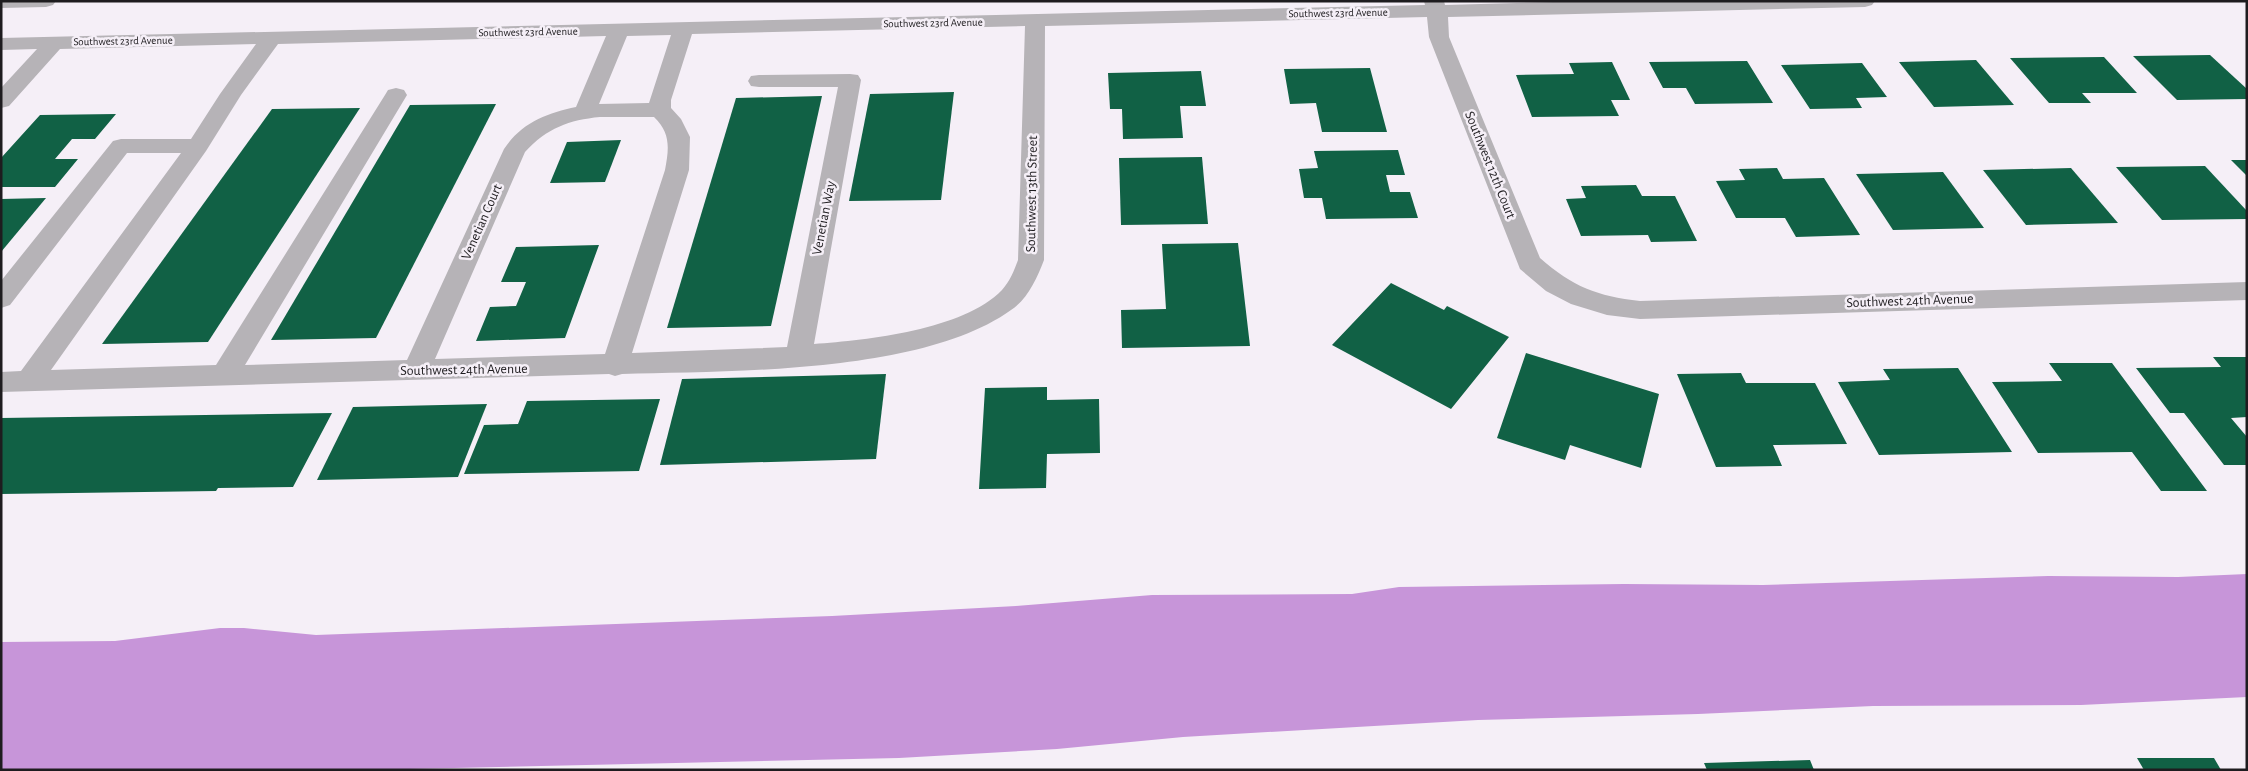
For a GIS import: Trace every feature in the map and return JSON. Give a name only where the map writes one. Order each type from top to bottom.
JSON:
[{"type":"street","points":[[1,2],[46,1]]},
{"type":"street","name":"Southwest 23rd Avenue","points":[[1,44],[1035,21],[1439,4],[1865,1]]},
{"type":"street","name":"Southwest 12th Court","points":[[1439,4],[1439,37],[1529,263],[1549,282],[1576,297]]},
{"type":"street","name":"Southwest 13th Street","points":[[926,338],[983,316],[1003,304],[1018,288],[1027,273],[1032,245],[1035,21]]},
{"type":"street","points":[[615,366],[677,170],[680,138],[671,120],[660,110],[660,100],[684,28]]},
{"type":"street","points":[[585,111],[619,30]]},
{"type":"street","points":[[28,382],[198,146],[231,94],[272,37]]},
{"type":"street","points":[[1,101],[54,43]]},
{"type":"street","name":"Venetian Way","points":[[759,81],[850,80],[799,355]]},
{"type":"street","points":[[224,376],[396,95]]},
{"type":"street","name":"Venetian Court","points":[[416,371],[514,150],[523,138],[551,119],[585,111],[660,110]]},
{"type":"street","points":[[1,300],[121,146],[198,146]]},
{"type":"street","name":"Southwest 24th Avenue","points":[[1576,297],[1607,306],[1640,310],[2247,291]]},
{"type":"street","name":"Southwest 24th Avenue","points":[[1,382],[615,366],[799,355],[926,338]]},
{"type":"shaded area","points":[[2247,574],[2247,697],[2081,705],[1873,706],[1698,714],[1478,720],[1183,737],[1057,749],[899,758],[364,770],[1,770],[1,642],[115,641],[220,628],[244,628],[316,635],[832,616],[1016,606],[1152,595],[1352,594],[1399,587],[1624,584],[1763,585],[2048,576],[2178,577]]},
{"type":"building","points":[[2210,55],[2247,89],[2247,99],[2177,100],[2133,56]]},
{"type":"building","points":[[2104,57],[2137,93],[2082,93],[2091,103],[2049,103],[2010,58]]},
{"type":"building","points":[[1976,60],[2014,105],[1934,107],[1899,62]]},
{"type":"building","points":[[1747,61],[1773,103],[1695,104],[1686,88],[1663,88],[1649,62]]},
{"type":"building","points":[[1612,62],[1630,100],[1611,100],[1619,116],[1532,117],[1516,75],[1574,74],[1569,63]]},
{"type":"building","points":[[1862,63],[1887,97],[1856,98],[1862,108],[1810,109],[1781,65]]},
{"type":"building","points":[[1370,68],[1387,132],[1322,132],[1316,103],[1290,104],[1284,69]]},
{"type":"building","points":[[1201,71],[1206,106],[1180,106],[1183,138],[1123,139],[1122,109],[1110,109],[1108,73]]},
{"type":"building","points":[[954,92],[941,200],[849,201],[870,94]]},
{"type":"building","points":[[822,96],[771,326],[667,328],[736,98]]},
{"type":"building","points":[[496,104],[376,338],[271,340],[410,105]]},
{"type":"building","points":[[360,108],[208,342],[102,344],[272,109]]},
{"type":"building","points":[[116,114],[95,139],[72,139],[55,159],[78,159],[55,187],[1,187],[1,158],[40,115]]},
{"type":"building","points":[[621,140],[605,182],[550,183],[567,142]]},
{"type":"building","points":[[1398,150],[1405,175],[1386,175],[1390,192],[1410,192],[1418,218],[1326,219],[1322,198],[1304,198],[1299,169],[1318,168],[1314,151]]},
{"type":"building","points":[[1202,157],[1208,224],[1121,225],[1119,158]]},
{"type":"building","points":[[2231,160],[2247,160],[2247,176]]},
{"type":"building","points":[[2205,166],[2247,211],[2247,219],[2162,220],[2116,167]]},
{"type":"building","points":[[1777,168],[1783,179],[1824,178],[1860,235],[1796,237],[1785,218],[1736,218],[1716,181],[1745,180],[1739,169]]},
{"type":"building","points":[[2071,168],[2118,223],[2026,225],[1983,170]]},
{"type":"building","points":[[1943,172],[1984,228],[1893,230],[1856,174]]},
{"type":"building","points":[[1636,185],[1642,196],[1675,196],[1697,241],[1651,242],[1648,235],[1581,236],[1566,199],[1586,198],[1581,186]]},
{"type":"building","points":[[46,198],[1,252],[1,199]]},
{"type":"building","points":[[1238,243],[1250,346],[1122,348],[1121,310],[1166,309],[1162,244]]},
{"type":"building","points":[[599,245],[565,338],[476,341],[490,307],[516,306],[526,282],[501,282],[516,247]]},
{"type":"building","points":[[1391,283],[1444,310],[1447,306],[1509,337],[1451,409],[1332,345]]},
{"type":"building","points":[[1526,353],[1659,394],[1641,468],[1570,445],[1565,460],[1497,438]]},
{"type":"building","points":[[2213,357],[2247,357],[2247,417],[2231,418],[2247,437],[2247,465],[2224,465],[2184,413],[2170,413],[2136,368],[2221,367]]},
{"type":"building","points":[[2049,363],[2112,363],[2207,491],[2161,491],[2132,452],[2038,453],[1992,382],[2062,381]]},
{"type":"building","points":[[1958,368],[2012,452],[1879,455],[1838,382],[1890,380],[1883,369]]},
{"type":"building","points":[[1741,373],[1746,383],[1815,383],[1847,444],[1773,445],[1782,466],[1716,467],[1677,374]]},
{"type":"building","points":[[886,374],[876,459],[660,465],[682,379]]},
{"type":"building","points":[[1047,387],[1047,400],[1099,399],[1100,453],[1047,454],[1046,488],[979,489],[985,388]]},
{"type":"building","points":[[660,399],[639,471],[464,474],[484,425],[518,424],[527,401]]},
{"type":"building","points":[[487,404],[458,477],[317,480],[353,407]]},
{"type":"building","points":[[332,413],[293,487],[218,488],[216,491],[1,494],[1,418]]},
{"type":"building","points":[[2137,758],[2214,758],[2221,770],[2144,770]]},
{"type":"building","points":[[1810,760],[1814,770],[1707,770],[1704,763]]}]
